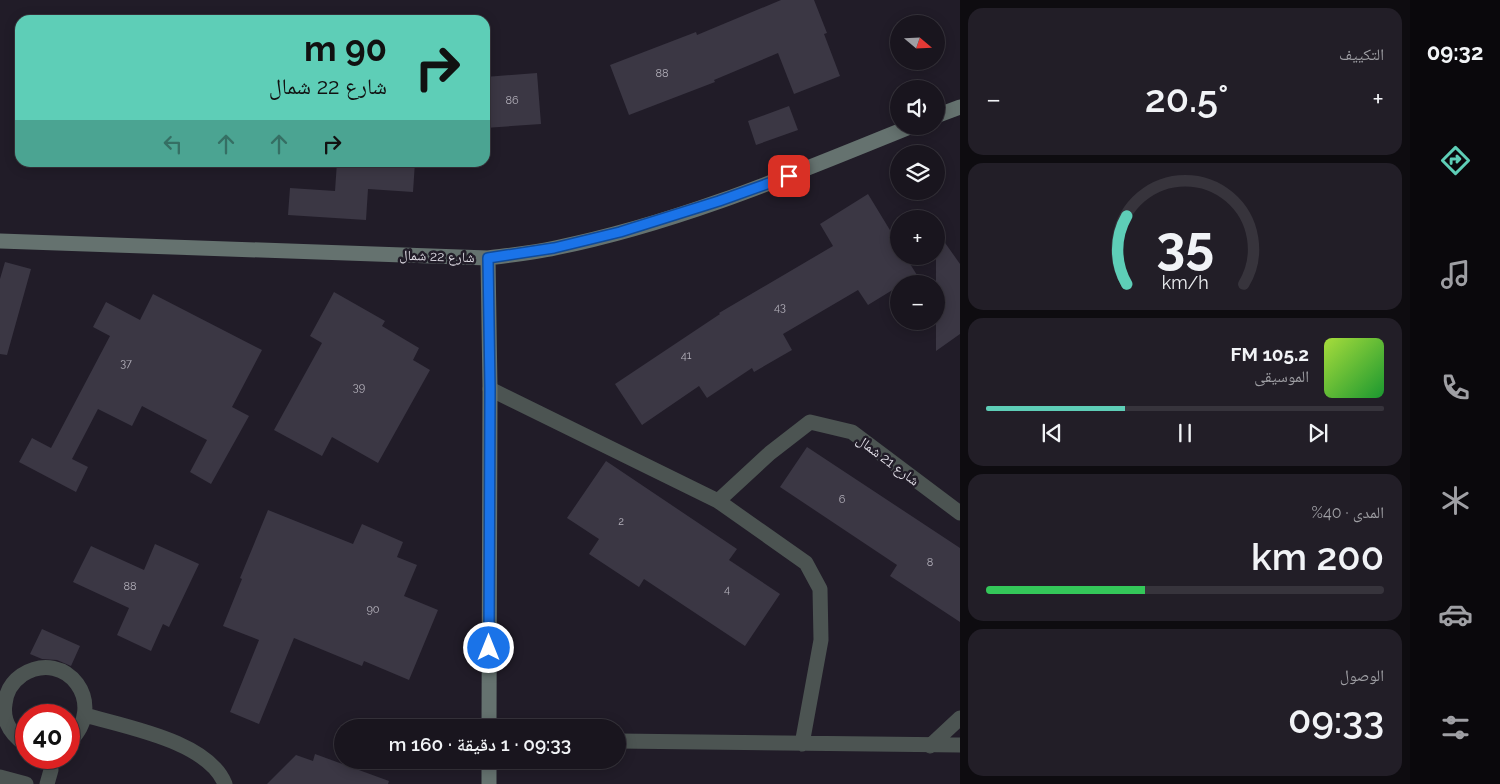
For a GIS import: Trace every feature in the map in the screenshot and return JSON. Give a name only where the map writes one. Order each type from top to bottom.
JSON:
[{"type":"street","points":[[945,113],[960,107]]},
{"type":"street","name":"شارع 22 شمال","points":[[0,241],[488,258],[554,248],[629,230],[772,183],[890,135]]},
{"type":"street","points":[[488,258],[490,389],[489,719]]},
{"type":"street","points":[[490,389],[718,501],[806,563],[820,589],[821,640],[802,744]]},
{"type":"street","name":"شارع 21 شمال","points":[[718,501],[770,453],[810,422],[852,432],[960,513]]},
{"type":"street","points":[[15,737],[10,731],[2,709],[6,697],[11,686],[19,677],[30,670],[42,668],[54,669],[65,673],[75,681],[82,691],[85,702],[85,715],[80,728]]},
{"type":"street","points":[[85,715],[173,741],[199,755],[222,777],[225,784]]},
{"type":"street","points":[[930,746],[960,718]]},
{"type":"street","points":[[626,741],[960,745]]},
{"type":"street","points":[[47,784],[51,769]]},
{"type":"street","points":[[489,769],[489,784]]},
{"type":"street","points":[[0,777],[26,784]]},
{"type":"building","points":[[781,0],[814,0],[827,33],[824,34],[840,76],[794,94],[778,53],[714,80],[715,82],[629,115],[610,65],[696,32],[697,35]]},
{"type":"building","points":[[537,73],[541,124],[490,128],[490,77]]},
{"type":"building","points":[[789,106],[798,130],[756,145],[748,121]]},
{"type":"building","points":[[337,167],[415,167],[413,192],[368,189],[366,220],[288,215],[290,188],[335,191]]},
{"type":"building","points":[[868,194],[890,230],[890,265],[911,265],[917,275],[890,275],[890,292],[868,305],[858,290],[783,334],[792,350],[754,372],[752,368],[707,398],[699,386],[642,425],[615,384],[719,313],[833,246],[820,224]]},
{"type":"building","points":[[945,243],[960,264],[960,334],[936,351],[936,330],[945,330],[945,275],[936,275],[936,265],[945,265]]},
{"type":"building","points":[[5,262],[31,269],[7,355],[0,354],[0,279]]},
{"type":"building","points":[[334,292],[385,321],[382,326],[419,348],[413,360],[430,370],[378,463],[332,437],[322,456],[274,430],[322,343],[310,336]]},
{"type":"building","points":[[153,294],[262,350],[232,407],[249,416],[211,484],[190,472],[207,440],[142,406],[132,426],[98,409],[72,459],[88,467],[76,492],[19,462],[32,438],[51,448],[110,336],[93,327],[106,302],[140,320]]},
{"type":"building","points":[[807,447],[960,548],[960,622],[890,576],[897,565],[780,487]]},
{"type":"building","points":[[606,461],[737,549],[729,560],[780,594],[745,646],[644,579],[639,587],[589,554],[599,539],[567,518]]},
{"type":"building","points":[[268,510],[353,544],[362,524],[403,542],[397,557],[417,565],[404,596],[438,610],[409,680],[364,661],[362,666],[294,638],[259,724],[230,712],[259,640],[223,626],[242,579],[240,578]]},
{"type":"building","points":[[155,544],[199,564],[169,627],[163,624],[151,651],[117,635],[129,608],[73,582],[91,546],[144,570]]},
{"type":"building","points":[[42,629],[80,646],[71,666],[57,660],[42,659],[30,654]]},
{"type":"building","points":[[315,754],[334,761],[334,769],[356,769],[389,781],[388,784],[267,784],[296,755],[313,761]]},
{"type":"route","points":[[489,648],[490,389],[488,258],[554,248],[620,232],[719,201],[789,176]]}]
